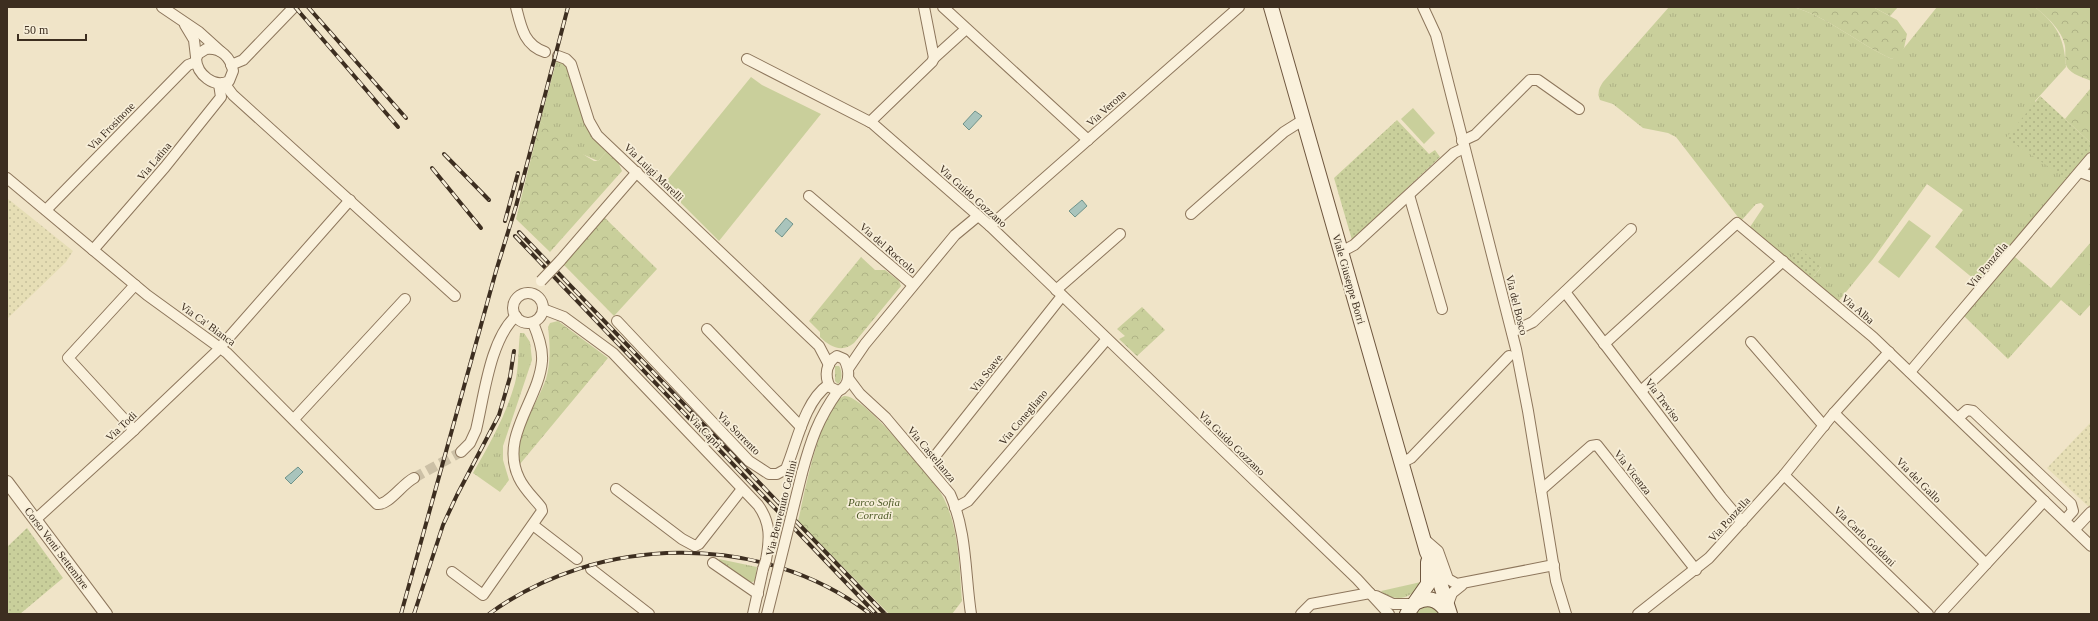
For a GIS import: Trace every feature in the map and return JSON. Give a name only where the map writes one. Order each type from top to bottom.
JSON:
[{"type":"main road","name":"Viale Giuseppe Borri","points":[[1271,7],[1427,552]]},
{"type":"main road","points":[[1413,607],[1428,581],[1427,552]]},
{"type":"main road","points":[[1427,552],[1449,611]]},
{"type":"main road","points":[[1413,607],[1426,599],[1435,600],[1449,611]]},
{"type":"street","points":[[162,7],[199,32],[229,59],[232,77],[222,83]]},
{"type":"street","points":[[231,65],[243,60],[294,7]]},
{"type":"street","points":[[516,7],[521,28],[527,40],[533,46],[545,52]]},
{"type":"street","points":[[924,7],[934,58]]},
{"type":"street","points":[[943,7],[1088,140]]},
{"type":"street","name":"Via Verona","points":[[990,226],[1239,7]]},
{"type":"street","name":"Via del Bosco","points":[[1423,7],[1436,35],[1512,332],[1528,411],[1554,565],[1566,614]]},
{"type":"street","points":[[184,23],[194,40],[196,59],[203,74],[222,83],[233,95],[455,296]]},
{"type":"street","points":[[870,122],[932,62],[934,58],[966,29]]},
{"type":"street","points":[[196,59],[206,49],[220,51]]},
{"type":"street","name":"Via Luigi Morelli","points":[[558,56],[566,59],[571,64],[591,128],[819,346]]},
{"type":"street","name":"Via Frosinone","points":[[46,210],[180,72],[196,59]]},
{"type":"street","name":"Via Guido Gozzano","points":[[747,59],[870,122],[990,226],[1370,593],[1389,614]]},
{"type":"street","points":[[1341,252],[1354,245],[1463,144],[1475,135],[1530,80],[1538,80],[1579,109]]},
{"type":"street","name":"Via Latina","points":[[93,250],[165,167],[221,98],[222,83]]},
{"type":"street","points":[[1191,214],[1284,132],[1303,120]]},
{"type":"street","name":"Via Ponzella","points":[[1910,372],[2091,158]]},
{"type":"street","points":[[532,293],[637,172]]},
{"type":"street","points":[[2080,172],[2091,176]]},
{"type":"street","name":"Via Ca' Bianca","points":[[7,178],[135,285],[220,347],[294,419],[375,502],[380,504],[388,501],[401,486],[414,478]]},
{"type":"street","points":[[1409,195],[1442,309]]},
{"type":"street","name":"Via del Roccolo","points":[[809,196],[913,285],[865,344],[848,374],[835,388]]},
{"type":"street","name":"Via Todi","points":[[35,520],[134,430],[220,347],[350,200]]},
{"type":"street","points":[[913,285],[955,235],[978,216]]},
{"type":"street","name":"Via Alba","points":[[1604,344],[1737,223],[1889,352],[2091,546]]},
{"type":"street","points":[[1512,332],[1531,323],[1631,229]]},
{"type":"street","points":[[1059,293],[1120,234]]},
{"type":"street","points":[[1641,391],[1783,261]]},
{"type":"street","points":[[134,430],[68,358],[135,285]]},
{"type":"street","name":"Via Treviso","points":[[1565,292],[1720,497],[1742,522]]},
{"type":"street","points":[[532,293],[542,301],[543,309],[540,318],[533,323],[523,322],[516,316],[513,307],[518,297],[522,294],[532,293]]},
{"type":"street","name":"Via Soave","points":[[928,465],[1059,293]]},
{"type":"street","points":[[294,419],[405,299]]},
{"type":"street","name":"Via Capri","points":[[543,309],[564,317],[613,353],[758,505],[767,522],[769,538],[765,565],[753,614]]},
{"type":"street","points":[[461,452],[470,443],[476,430],[496,346],[506,326],[516,316]]},
{"type":"street","name":"Via Sorrento","points":[[617,322],[744,455],[766,473],[777,474],[786,469],[801,427],[818,394],[835,388]]},
{"type":"street","points":[[452,572],[483,595],[533,525],[542,509],[518,478],[513,456],[517,434],[541,366],[540,346],[533,323]]},
{"type":"street","points":[[707,329],[801,427]]},
{"type":"street","name":"Via Conegliano","points":[[955,508],[968,501],[1107,339]]},
{"type":"street","points":[[1751,342],[1824,426]]},
{"type":"street","name":"Via del Roccolo","points":[[829,365],[840,356],[865,344]]},
{"type":"street","points":[[819,346],[840,356]]},
{"type":"street","points":[[819,346],[829,365],[827,375],[835,388]]},
{"type":"street","name":"Via Ponzella","points":[[1638,614],[1696,570],[1742,522],[1784,475],[1834,413],[1889,352]]},
{"type":"street","name":"Via Castellanza","points":[[840,356],[848,374],[860,394],[884,416],[928,465],[948,491],[955,508],[965,554],[971,614]]},
{"type":"street","points":[[1401,463],[1411,458],[1509,356]]},
{"type":"street","name":"Via Castellanza","points":[[835,388],[860,394]]},
{"type":"street","name":"Via Benvenuto Cellini","points":[[767,614],[802,472],[815,432],[835,388]]},
{"type":"street","points":[[1958,418],[1967,410],[1973,411],[2073,508],[2072,513],[2065,520]]},
{"type":"street","name":"Via del Gallo","points":[[1834,413],[1986,564]]},
{"type":"street","name":"Via Vicenza","points":[[1541,490],[1591,446],[1597,445],[1696,570]]},
{"type":"street","name":"Via Carlo Goldoni","points":[[1784,475],[1928,614]]},
{"type":"street","name":"Corso Venti Settembre","points":[[7,482],[106,614]]},
{"type":"street","points":[[616,488],[682,539],[695,546],[699,544],[742,489]]},
{"type":"street","points":[[1940,614],[2044,501]]},
{"type":"street","points":[[2075,529],[2091,512]]},
{"type":"street","points":[[533,525],[577,559]]},
{"type":"street","points":[[1423,538],[1439,552],[1448,579],[1453,583],[1462,585]]},
{"type":"street","points":[[713,563],[758,594]]},
{"type":"street","points":[[1449,611],[1452,593],[1462,585],[1554,565]]},
{"type":"street","points":[[591,569],[649,614]]},
{"type":"street","points":[[1301,614],[1311,604],[1370,593],[1392,604],[1413,607]]},
{"type":"shaded area","points":[[7,198],[73,251],[66,262],[7,319]]},
{"type":"shaded area","points":[[2091,422],[2091,505],[2089,507],[2047,468]]},
{"type":"green space","points":[[1669,7],[1793,7],[1819,17],[1879,53],[1892,59],[1904,48],[1937,7],[2035,7],[2054,27],[2064,48],[2066,67],[2035,101],[2067,179],[2020,234],[2022,238],[1980,284],[1935,247],[1963,210],[1927,184],[1873,259],[1837,303],[1812,279],[1821,267],[1789,260],[1750,227],[1764,206],[1761,203],[1756,204],[1741,221],[1676,137],[1668,133],[1643,128],[1613,104],[1600,100],[1600,86]]},
{"type":"green space","points":[[1793,7],[1873,7],[1897,20],[1907,34],[1904,48],[1900,54],[1892,59],[1879,53],[1819,17]]},
{"type":"green space","points":[[1873,7],[1898,7],[1890,16]]},
{"type":"green space","points":[[2035,7],[2091,7],[2091,81],[2069,70],[2066,62],[2065,46],[2061,35],[2049,20]]},
{"type":"green space","points":[[557,59],[568,66],[587,129],[607,151],[598,161],[582,154],[540,122]]},
{"type":"green space","points":[[751,77],[762,85],[821,114],[719,241],[663,185]]},
{"type":"green space","points":[[2091,89],[2091,143],[2065,119]]},
{"type":"green space","points":[[2040,96],[2091,143],[2091,150],[2067,179],[2006,138]]},
{"type":"green space","points":[[1413,108],[1435,133],[1424,144],[1401,119]]},
{"type":"green space","points":[[1397,120],[1429,154],[1435,150],[1440,157],[1352,240],[1334,178]]},
{"type":"green space","points":[[540,122],[594,161],[598,161],[607,151],[618,162],[622,171],[550,252],[516,219]]},
{"type":"green space","points":[[604,217],[657,269],[614,316],[563,264]]},
{"type":"green space","points":[[1909,220],[1931,236],[1899,278],[1878,262]]},
{"type":"green space","points":[[2091,242],[2091,304],[2080,316],[2061,300],[2008,359],[1964,316],[2015,257],[2051,288]]},
{"type":"green space","points":[[1799,248],[1821,267],[1812,279],[1789,260]]},
{"type":"green space","points":[[861,257],[875,270],[885,270],[899,281],[901,286],[854,343],[845,348],[836,348],[828,344],[820,337],[820,332],[809,321]]},
{"type":"green space","points":[[1142,307],[1165,330],[1137,356],[1119,339],[1125,336],[1117,329]]},
{"type":"green space","points":[[558,321],[608,358],[520,464],[518,454],[523,432],[548,373],[550,353],[548,327],[550,323]]},
{"type":"green space","points":[[520,333],[524,333],[530,342],[532,360],[503,446],[503,460],[509,480],[500,492],[473,473],[497,429],[511,395],[517,371]]},
{"type":"green space","points":[[835,366],[839,366],[841,372],[841,380],[838,384],[835,381]]},
{"type":"green space","name":"Parco Sofia Corradi","points":[[844,396],[853,399],[865,407],[878,419],[919,465],[937,487],[944,499],[954,527],[959,557],[962,601],[952,614],[889,614],[798,521],[820,434],[835,403]]},
{"type":"green space","points":[[27,528],[63,578],[20,614],[7,614],[7,547]]},
{"type":"green space","points":[[719,559],[757,567],[755,581],[749,583],[719,561]]},
{"type":"green space","points":[[1421,582],[1414,592],[1403,597],[1391,597],[1381,591]]},
{"type":"green space","points":[[1424,606],[1432,606],[1442,614],[1416,614]]},
{"type":"water","points":[[975,111],[982,116],[969,130],[963,124]]},
{"type":"water","points":[[1082,200],[1087,206],[1075,217],[1069,211]]},
{"type":"water","points":[[786,218],[793,224],[782,237],[775,231]]},
{"type":"water","points":[[298,467],[303,472],[291,484],[285,478]]},
{"type":"tunnel","points":[[414,478],[461,452]]},
{"type":"railway","points":[[295,7],[398,127]]},
{"type":"railway","points":[[308,7],[406,118]]},
{"type":"railway","points":[[401,614],[496,271],[516,206],[568,7]]},
{"type":"railway","points":[[444,154],[489,200]]},
{"type":"railway","points":[[432,168],[481,228]]},
{"type":"railway","points":[[505,221],[518,173]]},
{"type":"railway","points":[[519,232],[885,614]]},
{"type":"railway","points":[[515,236],[876,614]]},
{"type":"railway","points":[[414,614],[443,525],[499,415],[510,377],[514,351]]},
{"type":"railway","points":[[489,614],[532,588],[579,569],[629,557],[679,553],[730,556],[779,567],[826,586],[869,613]]}]
